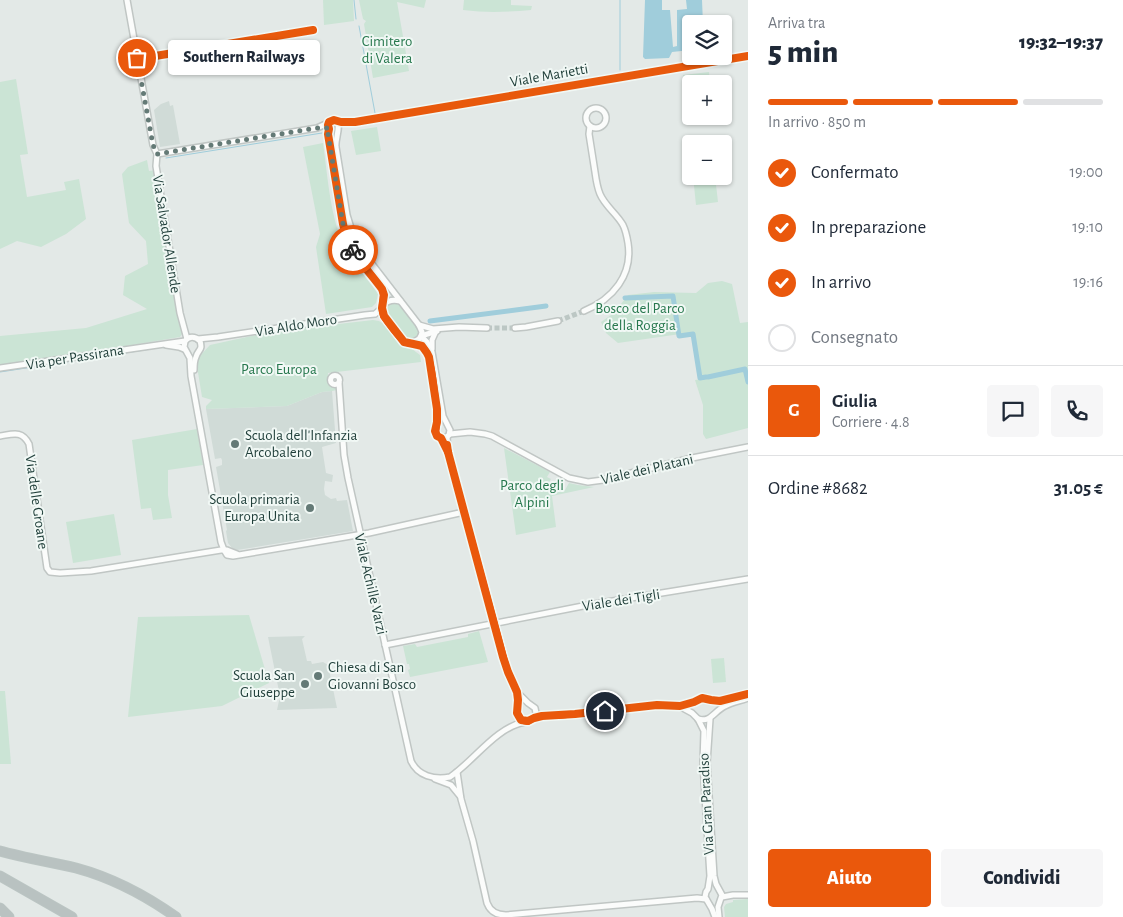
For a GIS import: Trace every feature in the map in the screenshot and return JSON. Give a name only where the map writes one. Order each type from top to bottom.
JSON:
[{"type":"highway","points":[[0,851],[76,868],[115,881],[151,900],[176,917]]},
{"type":"highway","points":[[0,876],[72,917]]},
{"type":"highway","points":[[0,908],[9,917]]},
{"type":"street","name":"Via Salvador Allende","points":[[126,0],[153,145],[157,154],[156,166],[186,340]]},
{"type":"street","name":"Viale Marietti","points":[[338,128],[355,122],[748,56]]},
{"type":"street","points":[[432,352],[430,346],[421,336],[422,332],[419,325],[362,251],[351,231],[336,147],[339,124],[337,121],[332,120],[328,134],[343,224],[350,245],[382,289],[384,295],[382,307],[384,316],[406,343],[418,344],[429,357],[438,417],[436,434],[447,432]]},
{"type":"street","name":"Viale Marietti","points":[[337,121],[355,122]]},
{"type":"street","points":[[584,311],[604,300],[622,280],[627,270],[629,257],[628,238],[624,226],[604,201],[599,191],[589,136],[591,126]]},
{"type":"street","points":[[157,154],[317,128],[329,127],[334,131],[338,128]]},
{"type":"street","points":[[382,307],[391,300],[400,301]]},
{"type":"street","name":"Via Aldo Moro","points":[[374,314],[382,307]]},
{"type":"street","name":"Via Aldo Moro","points":[[196,338],[218,337],[374,314],[384,316]]},
{"type":"street","name":"Via Salvador Allende","points":[[182,321],[196,338]]},
{"type":"street","points":[[515,328],[558,321]]},
{"type":"street","points":[[419,325],[439,330]]},
{"type":"street","points":[[412,343],[421,336],[439,330],[459,327],[487,328]]},
{"type":"street","points":[[439,330],[432,340],[432,352],[442,416],[447,432],[448,452],[508,672],[517,692],[518,715],[513,726]]},
{"type":"street","name":"Via Aldo Moro","points":[[202,346],[218,337]]},
{"type":"street","points":[[193,384],[197,354],[202,346],[196,338],[186,340],[184,345],[191,363],[191,376],[220,537],[225,551],[238,554],[360,534],[464,512]]},
{"type":"street","name":"Via per Passirana","points":[[0,368],[186,340]]},
{"type":"street","name":"Via per Passirana","points":[[150,345],[169,345],[186,351]]},
{"type":"street","points":[[186,351],[192,355],[197,354]]},
{"type":"street","name":"Viale Achille Varzi","points":[[338,383],[345,462],[411,761],[417,771],[450,785]]},
{"type":"street","points":[[436,427],[440,424],[447,432]]},
{"type":"street","name":"Viale dei Platani","points":[[447,432],[488,435],[568,477],[588,482],[704,455],[748,447]]},
{"type":"street","name":"Via delle Groane","points":[[0,436],[20,434],[29,444],[46,564],[47,568],[51,571],[56,573],[91,571],[225,551]]},
{"type":"street","name":"Viale dei Tigli","points":[[385,645],[588,605],[748,580]]},
{"type":"street","points":[[517,692],[536,710],[549,716]]},
{"type":"street","points":[[426,776],[450,777],[495,738],[513,726],[534,718],[657,705],[680,706],[694,702],[699,698],[725,700],[748,694]]},
{"type":"street","points":[[680,706],[704,721],[726,705],[748,698]]},
{"type":"street","points":[[711,700],[714,706],[714,713]]},
{"type":"street","points":[[692,713],[694,702]]},
{"type":"street","points":[[518,708],[522,704],[528,703]]},
{"type":"street","points":[[534,718],[536,710]]},
{"type":"street","points":[[518,715],[521,720],[526,722]]},
{"type":"street","name":"Via Gran Paradiso","points":[[710,718],[707,763],[714,876],[720,895],[720,917]]},
{"type":"street","name":"Via Gran Paradiso","points":[[698,719],[704,732],[703,763],[710,876],[707,901]]},
{"type":"street","points":[[457,772],[461,799],[475,848],[487,903],[493,914],[506,915],[697,898],[714,904],[720,895]]},
{"type":"street","points":[[450,777],[450,785],[461,799]]},
{"type":"street","points":[[687,899],[712,887],[720,895],[748,895]]},
{"type":"street","points":[[707,901],[715,917]]},
{"type":"shaded area","points":[[169,101],[170,106],[173,105],[180,144],[160,147],[154,110],[161,104]]},
{"type":"shaded area","points":[[332,391],[336,443],[322,447],[326,473],[333,475],[332,482],[325,481],[324,489],[325,495],[331,499],[336,498],[337,501],[347,500],[353,531],[237,550],[232,548],[228,543],[216,467],[222,465],[222,460],[221,458],[215,459],[206,409],[287,406],[322,392]]},
{"type":"shaded area","name":"Scuola San Giuseppe","points":[[305,636],[302,639],[307,661],[311,661],[312,664],[323,662],[328,665],[337,708],[277,710],[280,696],[268,637]]},
{"type":"green space","points":[[323,0],[353,0],[354,21],[324,25]]},
{"type":"green space","name":"Cimitero di Valera","points":[[359,0],[426,0],[424,8],[397,2],[409,71],[373,78],[364,24],[366,21],[363,19]]},
{"type":"green space","points":[[464,0],[511,0],[511,5],[532,6],[531,10],[472,11],[463,10]]},
{"type":"green space","points":[[709,72],[709,75],[683,75]]},
{"type":"green space","points":[[16,79],[28,154],[20,155],[27,197],[66,190],[64,182],[79,179],[86,219],[66,234],[41,247],[17,241],[0,249],[0,82]]},
{"type":"green space","points":[[377,127],[381,151],[356,155],[351,131]]},
{"type":"green space","points":[[323,143],[330,198],[336,225],[349,256],[378,294],[376,303],[372,307],[326,314],[316,247],[320,234],[303,147]]},
{"type":"green space","points":[[147,160],[149,171],[155,170],[182,334],[180,337],[0,366],[0,336],[86,328],[147,309],[123,295],[125,276],[148,264],[146,241],[129,223],[122,174],[128,167]]},
{"type":"green space","points":[[694,185],[716,185],[718,202],[696,205]]},
{"type":"green space","name":"Bosco del Parco della Roggia","points":[[722,281],[732,284],[740,323],[748,322],[748,428],[706,439],[703,434],[703,405],[695,380],[702,379],[694,332],[618,343],[606,333],[601,322],[614,313],[628,295],[654,292],[696,293],[708,283]]},
{"type":"green space","points":[[393,302],[398,303],[418,329],[418,334],[415,338],[408,340],[389,318],[385,308],[386,305]]},
{"type":"green space","name":"Parco Europa","points":[[373,320],[382,323],[400,346],[412,349],[420,355],[421,362],[328,373],[330,385],[336,387],[337,390],[322,392],[287,406],[206,409],[206,406],[212,400],[202,397],[196,360],[210,345],[270,332]]},
{"type":"green space","points":[[197,429],[203,465],[168,470],[168,495],[172,518],[153,520],[151,508],[141,509],[132,440]]},
{"type":"green space","name":"Parco degli Alpini","points":[[504,448],[550,472],[547,477],[551,479],[549,482],[565,490],[569,483],[594,487],[552,496],[556,527],[516,535]]},
{"type":"green space","points":[[114,514],[121,555],[73,563],[66,522]]},
{"type":"green space","points":[[249,615],[269,683],[222,706],[128,717],[138,617]]},
{"type":"green space","points":[[479,631],[488,662],[410,677],[409,664],[407,664],[403,646],[415,644],[417,647],[468,637],[468,634]]},
{"type":"green space","points":[[724,658],[726,682],[713,683],[711,659]]},
{"type":"green space","points":[[0,691],[5,691],[11,764],[0,764]]},
{"type":"green space","points":[[748,899],[748,917],[725,917],[724,907],[726,904],[733,902],[733,900]]},
{"type":"water","points":[[645,0],[662,0],[662,10],[670,10],[673,47],[677,46],[677,10],[687,9],[686,0],[702,0],[703,15],[682,15],[682,51],[672,52],[669,58],[645,59],[643,57]]},
{"type":"waterway","points":[[354,0],[356,19]]},
{"type":"waterway","points":[[620,0],[620,70]]},
{"type":"waterway","points":[[359,26],[375,113]]},
{"type":"waterway","points":[[197,52],[307,33]]},
{"type":"waterway","points":[[166,158],[322,133]]},
{"type":"waterway","points":[[625,298],[673,296],[679,336],[693,334],[700,378],[706,377]]},
{"type":"waterway","points":[[430,321],[546,306]]},
{"type":"waterway","points":[[0,372],[151,349]]},
{"type":"waterway","points":[[708,377],[745,369],[748,382]]},
{"type":"tunnel","points":[[558,321],[584,311]]},
{"type":"tunnel","points":[[487,328],[515,328]]},
{"type":"cycle path","points":[[137,59],[313,30]]},
{"type":"cycle path","points":[[448,452],[435,431],[437,409],[429,357],[422,346],[404,342],[384,316],[382,308],[384,295],[382,289],[358,258],[347,239],[328,134],[329,122],[334,120],[355,122],[748,56]]},
{"type":"cycle path","points":[[447,445],[503,657],[517,692],[517,713],[521,720],[528,721],[542,716],[657,705],[680,706],[702,698],[720,701],[748,694]]},
{"type":"way so far","points":[[137,58],[153,145],[157,154],[317,128],[329,128],[328,134],[343,224],[353,250]]},
{"type":"place","name":"Southern Railways","points":[[137,58]]},
{"type":"place","name":"Scuola dell'Infanzia Arcobaleno","points":[[235,444]]},
{"type":"place","name":"Scuola primaria Europa Unita","points":[[310,508]]},
{"type":"place","name":"Chiesa di San Giovanni Bosco","points":[[318,676]]},
{"type":"place","name":"Scuola San Giuseppe","points":[[305,684]]},
{"type":"route","points":[[353,250],[382,289],[384,295],[382,312],[384,316],[404,342],[422,346],[429,357],[438,417],[435,431],[448,452],[508,672],[517,692],[517,713],[519,718],[526,722],[542,716],[605,711]]}]
